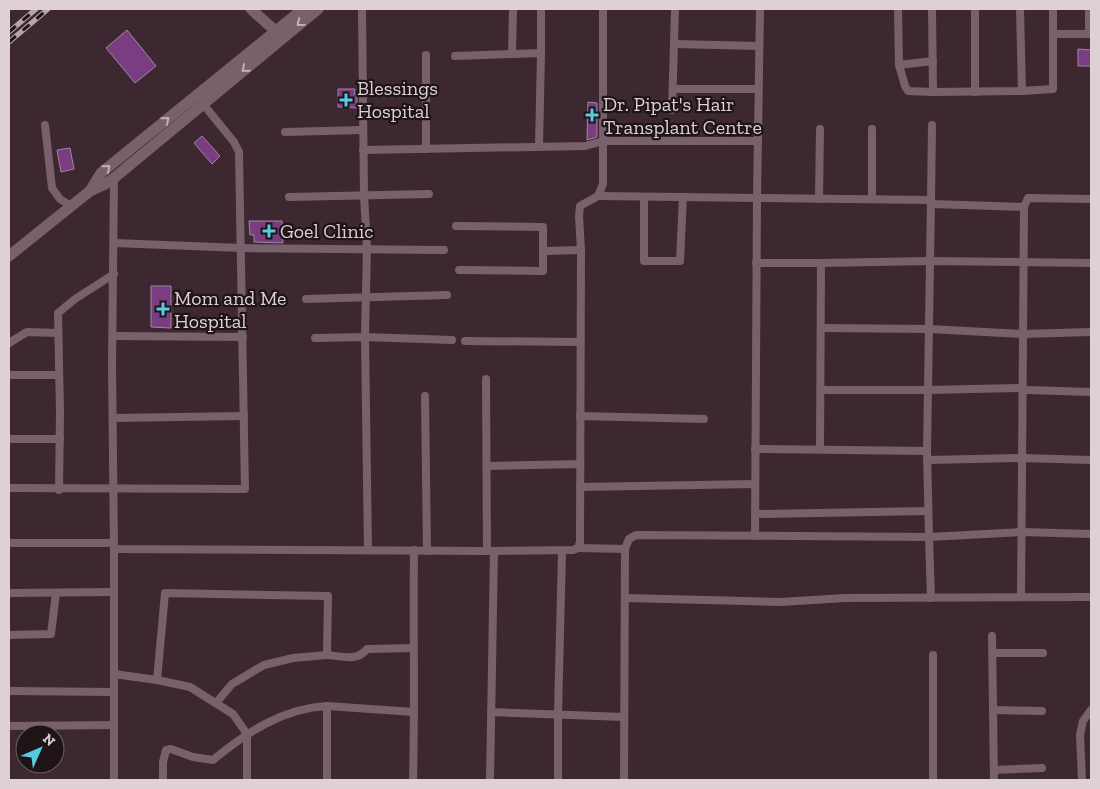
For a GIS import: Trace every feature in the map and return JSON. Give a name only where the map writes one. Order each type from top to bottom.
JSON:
[{"type":"street","points":[[251,9],[278,34]]},
{"type":"street","points":[[9,256],[90,191],[114,178],[203,104],[302,9]]},
{"type":"street","points":[[90,191],[101,173],[278,34],[318,9]]},
{"type":"street","points":[[362,9],[363,150],[367,248],[365,337],[368,550]]},
{"type":"street","points":[[512,54],[513,9]]},
{"type":"street","points":[[539,147],[542,53],[541,9]]},
{"type":"street","points":[[598,196],[603,184],[604,9]]},
{"type":"street","points":[[672,110],[675,9]]},
{"type":"street","points":[[755,536],[756,263],[760,9]]},
{"type":"street","points":[[898,9],[899,65],[905,86],[908,91],[933,92],[1053,89],[1053,9]]},
{"type":"street","points":[[932,9],[933,92]]},
{"type":"street","points":[[975,9],[975,92]]},
{"type":"street","points":[[1020,9],[1022,91]]},
{"type":"street","points":[[1053,34],[1090,34],[1089,9]]},
{"type":"street","points":[[674,44],[759,46]]},
{"type":"street","points":[[455,56],[542,53]]},
{"type":"street","points":[[426,55],[426,149]]},
{"type":"street","points":[[899,65],[933,61]]},
{"type":"street","points":[[673,89],[758,89]]},
{"type":"street","points":[[9,488],[59,490],[245,489],[239,152],[234,142],[203,104]]},
{"type":"street","points":[[45,125],[52,188],[60,199],[71,206]]},
{"type":"street","points":[[931,598],[927,450],[932,125]]},
{"type":"street","points":[[820,128],[820,199]]},
{"type":"street","points":[[872,129],[872,199]]},
{"type":"street","points":[[285,132],[363,130]]},
{"type":"street","points":[[363,150],[586,146],[603,141],[758,141]]},
{"type":"street","points":[[114,178],[112,336],[114,780]]},
{"type":"street","points":[[289,197],[429,194]]},
{"type":"street","points":[[578,548],[580,542],[580,206],[598,196],[872,199],[1024,207]]},
{"type":"street","points":[[644,197],[644,261],[680,261],[683,197]]},
{"type":"street","points":[[1021,597],[1022,262],[1024,207],[1028,198],[1091,199]]},
{"type":"street","points":[[456,226],[543,227],[543,271],[459,270]]},
{"type":"street","points":[[114,243],[241,248],[444,250]]},
{"type":"street","points":[[543,251],[581,250]]},
{"type":"street","points":[[756,263],[821,264],[929,261],[1091,263]]},
{"type":"street","points":[[820,449],[821,264]]},
{"type":"street","points":[[59,490],[58,313],[75,299],[114,274]]},
{"type":"street","points":[[306,299],[447,295]]},
{"type":"street","points":[[821,328],[929,329],[1023,334],[1091,332]]},
{"type":"street","points":[[9,343],[27,332],[58,333]]},
{"type":"street","points":[[112,336],[243,337]]},
{"type":"street","points":[[315,338],[365,337],[452,340]]},
{"type":"street","points":[[465,341],[580,342]]},
{"type":"street","points":[[9,375],[58,375]]},
{"type":"street","points":[[486,379],[487,466],[491,551],[492,712],[490,780]]},
{"type":"street","points":[[821,390],[1022,388],[1027,390],[1091,392]]},
{"type":"street","points":[[425,396],[427,551]]},
{"type":"street","points":[[112,418],[244,416]]},
{"type":"street","points":[[580,416],[704,419]]},
{"type":"street","points":[[9,439],[60,439]]},
{"type":"street","points":[[755,449],[927,450]]},
{"type":"street","points":[[927,460],[1022,458],[1091,460]]},
{"type":"street","points":[[487,466],[580,464]]},
{"type":"street","points":[[580,487],[755,484]]},
{"type":"street","points":[[755,514],[928,511]]},
{"type":"street","points":[[624,780],[626,549],[629,539],[636,535],[929,537],[1022,532],[1091,534]]},
{"type":"street","points":[[9,543],[427,551],[626,549]]},
{"type":"street","points":[[413,780],[414,712],[412,648],[414,550]]},
{"type":"street","points":[[558,780],[562,551]]},
{"type":"street","points":[[9,593],[114,592]]},
{"type":"street","points":[[9,635],[51,634],[56,593]]},
{"type":"street","points":[[158,680],[166,594],[328,596],[327,655]]},
{"type":"street","points":[[625,598],[780,602],[845,598],[1091,597]]},
{"type":"street","points":[[992,636],[994,780]]},
{"type":"street","points":[[216,703],[232,684],[264,665],[293,658],[327,655],[356,658],[367,649],[412,648]]},
{"type":"street","points":[[993,652],[1043,653]]},
{"type":"street","points":[[933,655],[933,780]]},
{"type":"street","points":[[114,674],[158,680],[190,687],[233,714],[247,734],[247,780]]},
{"type":"street","points":[[9,691],[114,692]]},
{"type":"street","points":[[163,780],[163,762],[166,750],[171,749],[193,757],[213,760],[247,734],[290,712],[311,707],[327,706],[414,712]]},
{"type":"street","points":[[327,706],[327,780]]},
{"type":"street","points":[[993,710],[1042,711]]},
{"type":"street","points":[[1082,780],[1080,735],[1083,721],[1091,710]]},
{"type":"street","points":[[492,712],[624,717]]},
{"type":"street","points":[[9,726],[114,724]]},
{"type":"street","points":[[994,770],[1042,768]]},
{"type":"building","points":[[127,30],[156,66],[135,83],[106,48]]},
{"type":"building","points":[[1078,49],[1091,50],[1091,66],[1078,66]]},
{"type":"building","points":[[338,89],[355,89],[354,94],[357,94],[357,108],[338,107]]},
{"type":"building","points":[[588,102],[597,103],[597,137],[587,140]]},
{"type":"building","points":[[202,136],[220,156],[212,164],[194,143]]},
{"type":"building","points":[[70,148],[74,169],[61,172],[57,150]]},
{"type":"building","points":[[249,221],[282,221],[283,243],[254,242],[254,235],[250,235]]},
{"type":"building","points":[[151,286],[171,286],[171,328],[151,327]]},
{"type":"railway","points":[[9,32],[36,9]]},
{"type":"railway","points":[[9,42],[48,9]]},
{"type":"place","name":"Blessings Hospital","points":[[346,100]]},
{"type":"place","name":"Dr. Pipat's Hair Transplant Centre","points":[[592,115]]},
{"type":"place","name":"Goel Clinic","points":[[269,231]]},
{"type":"place","name":"Mom and Me Hospital","points":[[163,309]]}]
